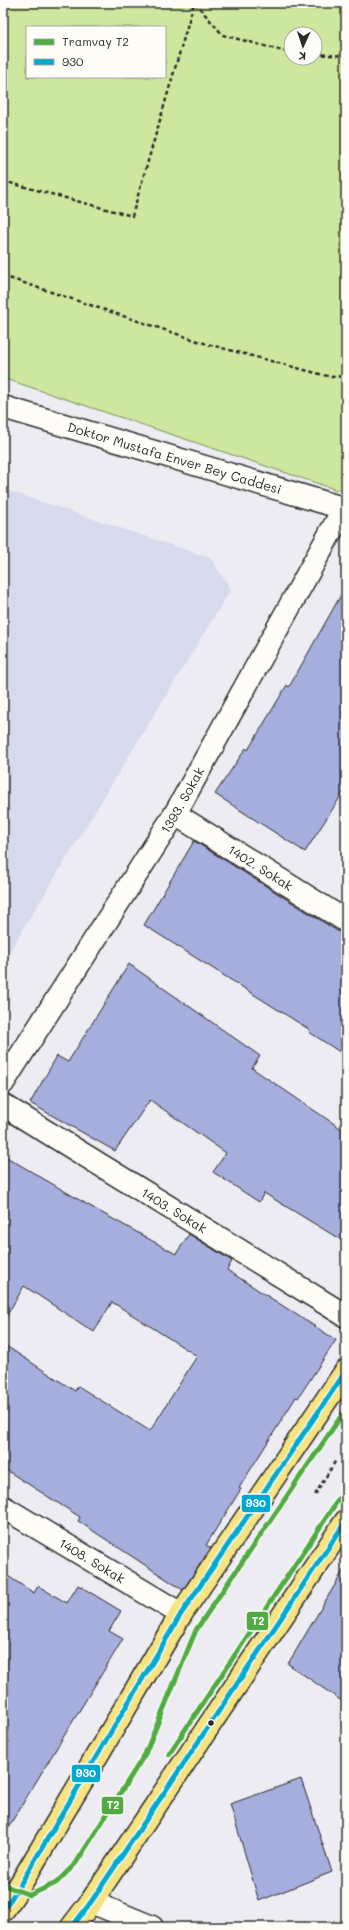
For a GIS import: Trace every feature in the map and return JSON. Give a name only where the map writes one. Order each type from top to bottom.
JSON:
[{"type":"main road","points":[[6,1902],[181,1614],[346,1371]]},
{"type":"main road","points":[[72,1927],[91,1902],[346,1521]]},
{"type":"street","name":"Doktor Mustafa Enver Bey Caddesi","points":[[3,406],[345,508]]},
{"type":"street","name":"1393. Sokak","points":[[3,1083],[175,814],[345,508]]},
{"type":"street","name":"1402. Sokak","points":[[175,814],[346,921]]},
{"type":"street","name":"1403. Sokak","points":[[3,1105],[346,1316]]},
{"type":"street","name":"1408. Sokak","points":[[3,1507],[181,1614]]},
{"type":"street","points":[[91,1902],[152,1927]]},
{"type":"path","points":[[195,3],[222,36],[283,51]]},
{"type":"path","points":[[3,181],[132,216],[195,3]]},
{"type":"path","points":[[323,55],[346,56]]},
{"type":"path","points":[[3,276],[207,344],[331,377],[346,376]]},
{"type":"path","points":[[315,1495],[336,1460]]},
{"type":"shaded area","points":[[3,489],[210,558],[231,589],[3,962]]},
{"type":"green space","points":[[3,3],[346,3],[346,493],[3,378]]},
{"type":"building","points":[[346,586],[346,788],[305,852],[215,794],[246,748],[248,750],[287,685],[289,687]]},
{"type":"building","points":[[194,841],[339,932],[346,933],[346,1056],[309,1032],[310,1030],[144,925]]},
{"type":"building","points":[[129,964],[260,1056],[252,1068],[346,1132],[346,1243],[264,1193],[259,1202],[213,1172],[226,1153],[150,1100],[115,1151],[30,1103],[57,1056],[68,1062]]},
{"type":"building","points":[[3,1155],[176,1254],[189,1234],[232,1261],[227,1270],[336,1340],[298,1398],[296,1397],[239,1488],[241,1489],[206,1545],[211,1548],[183,1590],[78,1521],[80,1517],[3,1468],[3,1344],[75,1391],[78,1386],[150,1431],[197,1356],[112,1302],[94,1332],[24,1286],[3,1322]]},
{"type":"building","points":[[346,1566],[346,1704],[288,1664]]},
{"type":"building","points":[[3,1573],[34,1593],[38,1586],[67,1603],[78,1585],[121,1611],[109,1631],[123,1639],[3,1836]]},
{"type":"building","points":[[301,1779],[332,1872],[259,1901],[230,1804]]},
{"type":"tram line","name":"T2","points":[[3,1885],[30,1895],[56,1883],[76,1863],[145,1754],[196,1630],[346,1409]]},
{"type":"tram line","name":"T2","points":[[169,1754],[346,1488]]},
{"type":"transit line","name":"930","points":[[3,1910],[17,1890],[181,1614],[346,1371]]},
{"type":"transit line","name":"930","points":[[72,1927],[91,1902],[346,1521]]}]
